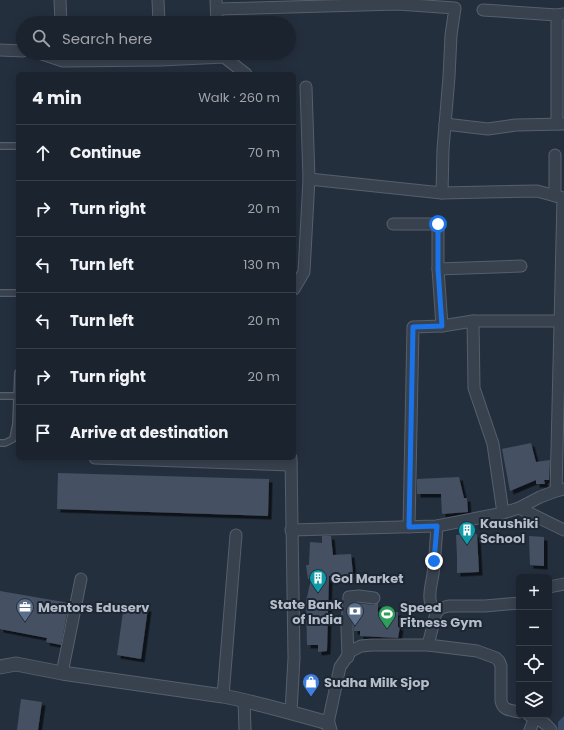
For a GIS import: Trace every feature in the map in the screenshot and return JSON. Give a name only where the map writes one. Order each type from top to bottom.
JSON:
[{"type":"street","points":[[60,0],[61,16]]},
{"type":"street","points":[[158,0],[159,16]]},
{"type":"street","points":[[217,16],[217,5],[451,4],[455,8],[443,149],[442,193]]},
{"type":"street","points":[[445,124],[488,129],[516,125],[561,124],[560,14],[483,10]]},
{"type":"street","points":[[0,50],[16,51]]},
{"type":"street","points":[[229,60],[244,72]]},
{"type":"street","points":[[296,286],[304,272],[309,179],[306,87]]},
{"type":"street","points":[[292,530],[437,526],[503,513],[519,508],[540,497],[560,490],[562,321],[561,198],[555,155]]},
{"type":"street","points":[[309,179],[442,193],[537,192],[561,198]]},
{"type":"street","points":[[393,224],[438,224],[438,269],[442,326]]},
{"type":"street","points":[[438,269],[521,266]]},
{"type":"street","points":[[409,527],[413,327],[442,326],[473,322],[562,321]]},
{"type":"street","points":[[473,322],[474,388],[493,444],[503,513]]},
{"type":"street","points":[[193,460],[291,462],[294,658],[291,712]]},
{"type":"street","points":[[519,508],[564,530]]},
{"type":"street","points":[[436,613],[430,602],[430,593],[437,526]]},
{"type":"street","points":[[223,696],[236,535]]},
{"type":"street","points":[[62,673],[81,579]]},
{"type":"street","points":[[552,586],[564,584]]},
{"type":"street","points":[[348,657],[347,628],[349,597],[359,596],[374,598]]},
{"type":"street","points":[[428,645],[436,613],[441,608],[449,606],[485,606],[516,603]]},
{"type":"street","points":[[0,667],[16,664],[62,673],[223,696],[291,712],[329,726],[340,667],[351,652],[361,646],[428,645],[477,651],[496,658],[501,666],[502,706],[504,709],[516,711]]},
{"type":"street","points":[[244,700],[245,730]]},
{"type":"street","points":[[530,730],[532,718]]},
{"type":"street","points":[[536,718],[545,723],[550,730]]},
{"type":"lane","points":[[0,146],[16,146]]},
{"type":"lane","points":[[0,293],[16,293]]},
{"type":"lane","points":[[0,396],[16,396]]},
{"type":"lane","points":[[0,442],[5,443],[13,439],[16,424]]},
{"type":"water","points":[[564,716],[564,730],[558,730],[558,722]]},
{"type":"building","points":[[531,443],[536,462],[550,460],[549,480],[544,480],[545,484],[536,484],[536,480],[510,491],[502,449]]},
{"type":"building","points":[[58,473],[269,479],[268,516],[57,509]]},
{"type":"building","points":[[459,477],[464,498],[467,498],[468,512],[442,514],[441,494],[417,494],[417,479]]},
{"type":"building","name":"Kaushiki School","points":[[477,534],[479,572],[457,573],[456,535]]},
{"type":"building","name":"Gol Market","points":[[322,536],[331,536],[333,555],[351,554],[353,574],[329,576],[327,651],[318,652],[318,645],[307,645],[306,602],[311,579],[308,579],[306,565],[309,565],[310,542],[322,543]]},
{"type":"building","points":[[529,536],[544,537],[544,566],[530,565]]},
{"type":"building","points":[[0,591],[69,603],[61,645],[46,642],[47,638],[0,629]]},
{"type":"building","points":[[356,603],[373,605],[378,603],[378,612],[398,612],[398,627],[400,627],[398,638],[360,636],[360,631],[354,631]]},
{"type":"building","points":[[124,605],[148,608],[141,659],[117,655]]},
{"type":"building","points":[[21,699],[42,702],[38,730],[17,730]]},
{"type":"place","name":"Kaushiki School","points":[[467,545]]},
{"type":"place","name":"Gol Market","points":[[318,593]]},
{"type":"place","name":"Mentors Eduserv","points":[[25,622]]},
{"type":"place","name":"State Bank of India","points":[[355,626]]},
{"type":"place","name":"Speed Fitness Gym","points":[[387,629]]},
{"type":"place","name":"Sudha Milk Sjop","points":[[311,697]]},
{"type":"route","points":[[434,561],[437,526],[409,527],[413,327],[442,326],[438,269],[438,224]]}]
